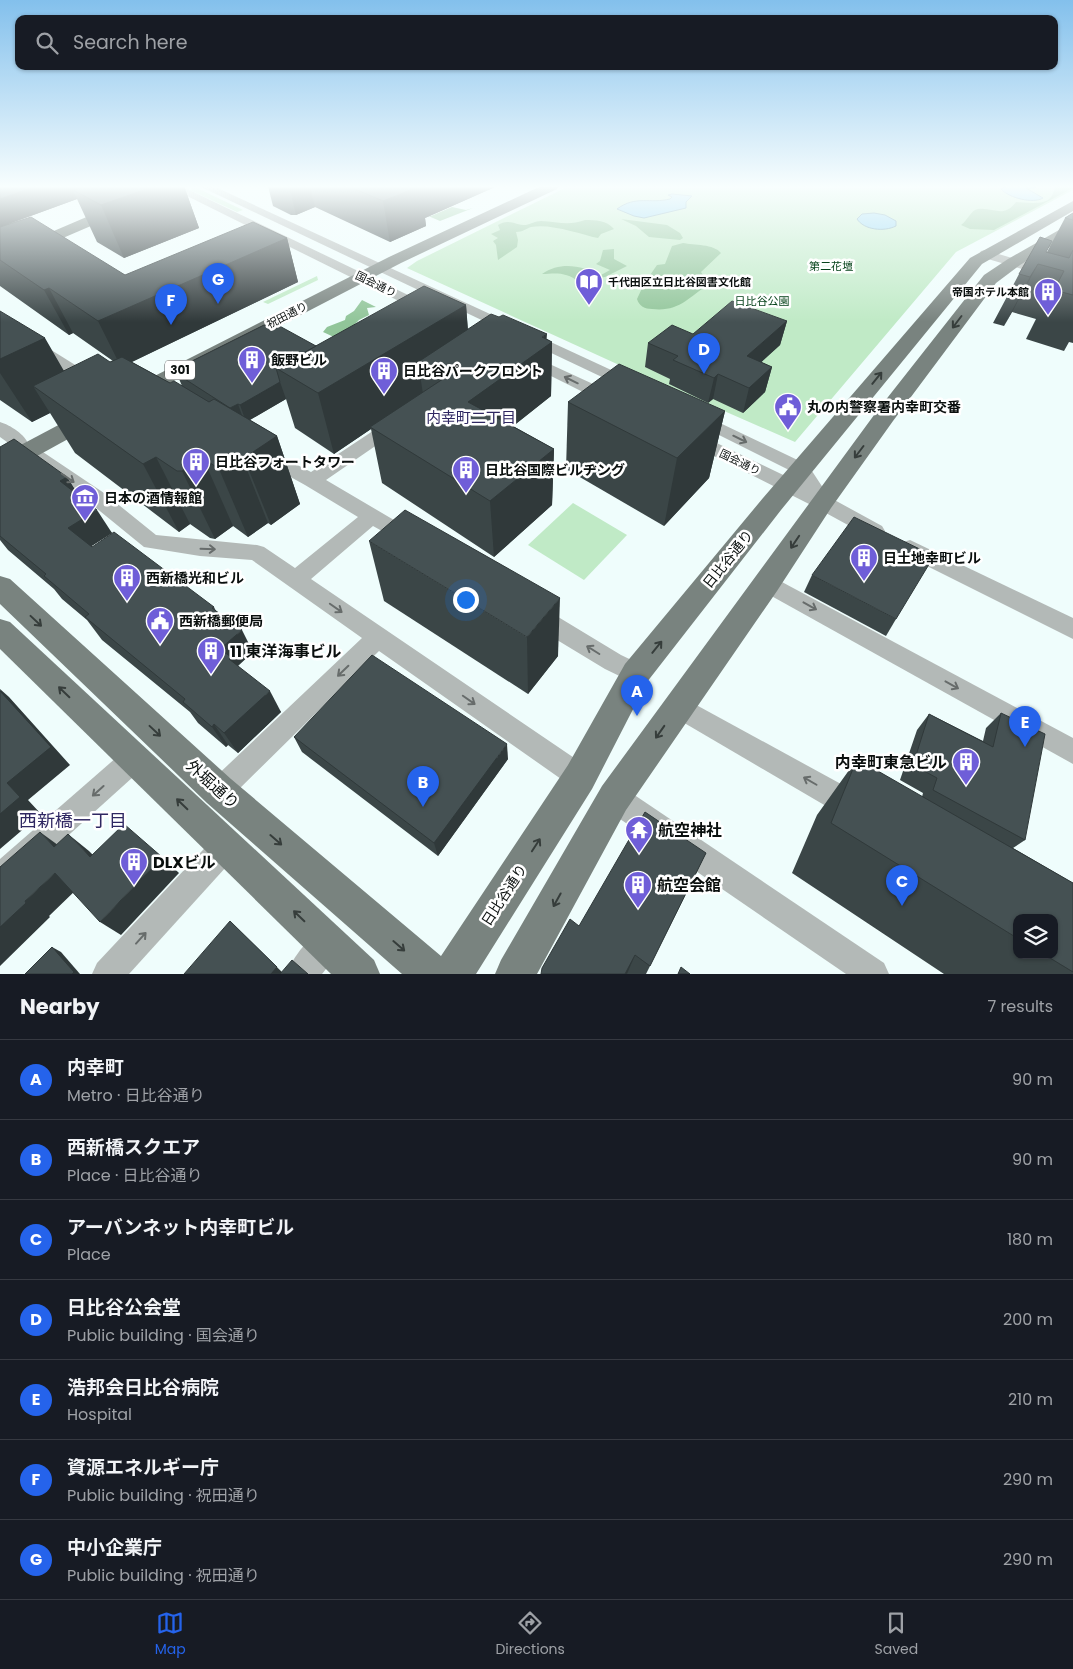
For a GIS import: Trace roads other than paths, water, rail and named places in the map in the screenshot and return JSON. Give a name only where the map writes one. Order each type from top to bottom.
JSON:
[{"type":"highway","points":[[0,247],[37,231]]},
{"type":"highway","points":[[0,260],[66,231]]},
{"type":"main road","name":"祝田通り","points":[[0,454],[24,446],[116,397],[443,231]]},
{"type":"main road","name":"祝田通り","points":[[366,270],[451,231]]},
{"type":"main road","name":"日比谷通り","points":[[453,974],[580,777],[636,673],[795,477],[976,261],[1025,231]]},
{"type":"main road","points":[[515,974],[614,798],[767,583],[822,502],[990,279],[1012,263],[1065,231]]},
{"type":"main road","name":"祝田通り","points":[[0,466],[24,446]]},
{"type":"main road","name":"外堀通り","points":[[0,588],[219,791],[432,974]]},
{"type":"main road","points":[[0,631],[360,974]]},
{"type":"street","name":"国会通り","points":[[277,231],[640,389]]},
{"type":"street","name":"国会通り","points":[[292,231],[366,270],[436,314]]},
{"type":"street","points":[[985,254],[1073,280]]},
{"type":"street","points":[[0,324],[116,397],[156,402]]},
{"type":"street","points":[[517,354],[623,405]]},
{"type":"street","name":"国会通り","points":[[682,410],[795,477],[822,502],[847,517],[1073,628]]},
{"type":"street","points":[[312,480],[408,416]]},
{"type":"street","points":[[0,428],[97,498],[151,542],[258,553],[580,777]]},
{"type":"street","name":"国会通り","points":[[684,434],[795,477]]},
{"type":"street","points":[[252,448],[373,515],[422,546]]},
{"type":"street","points":[[296,579],[373,515]]},
{"type":"street","points":[[767,583],[1073,752]]},
{"type":"street","points":[[522,607],[613,662],[636,673]]},
{"type":"street","points":[[219,791],[378,637]]},
{"type":"street","points":[[678,706],[871,816]]},
{"type":"street","points":[[0,878],[134,759]]},
{"type":"street","points":[[614,798],[873,974]]},
{"type":"street","points":[[108,974],[226,846]]},
{"type":"street","points":[[302,974],[327,942]]},
{"type":"place","name":"中小企業庁","points":[[218,304]]},
{"type":"place","name":"千代田区立日比谷図書文化館","points":[[589,306]]},
{"type":"place","name":"帝国ホテル本館","points":[[1048,316]]},
{"type":"place","name":"資源エネルギー庁","points":[[171,325]]},
{"type":"place","name":"日比谷公会堂","points":[[704,374]]},
{"type":"place","name":"飯野ビル","points":[[252,384]]},
{"type":"place","name":"日比谷パークフロント","points":[[384,395]]},
{"type":"place","name":"丸の内警察署内幸町交番","points":[[788,431]]},
{"type":"place","name":"日比谷フォートタワー","points":[[196,486]]},
{"type":"place","name":"日比谷国際ビルヂング","points":[[466,494]]},
{"type":"place","name":"日本の酒情報館","points":[[85,522]]},
{"type":"place","name":"日土地幸町ビル","points":[[864,582]]},
{"type":"place","name":"西新橋光和ビル","points":[[127,602]]},
{"type":"place","name":"西新橋郵便局","points":[[160,645]]},
{"type":"place","name":"11 東洋海事ビル","points":[[211,675]]},
{"type":"place","name":"内幸町","points":[[637,716]]},
{"type":"place","name":"浩邦会日比谷病院","points":[[1025,747]]},
{"type":"place","name":"内幸町東急ビル","points":[[966,786]]},
{"type":"place","name":"西新橋スクエア","points":[[423,807]]},
{"type":"place","name":"航空神社","points":[[639,854]]},
{"type":"place","name":"DLXビル","points":[[134,886]]},
{"type":"place","name":"アーバンネット内幸町ビル","points":[[902,906]]},
{"type":"place","name":"航空会館","points":[[638,909]]},
{"type":"district","name":"内幸町二丁目","points":[[471,418]]},
{"type":"district","name":"西新橋一丁目","points":[[73,821]]},
{"type":"park label","name":"第二花壇","points":[[831,266]]},
{"type":"park label","name":"日比谷公園","points":[[762,301]]}]
